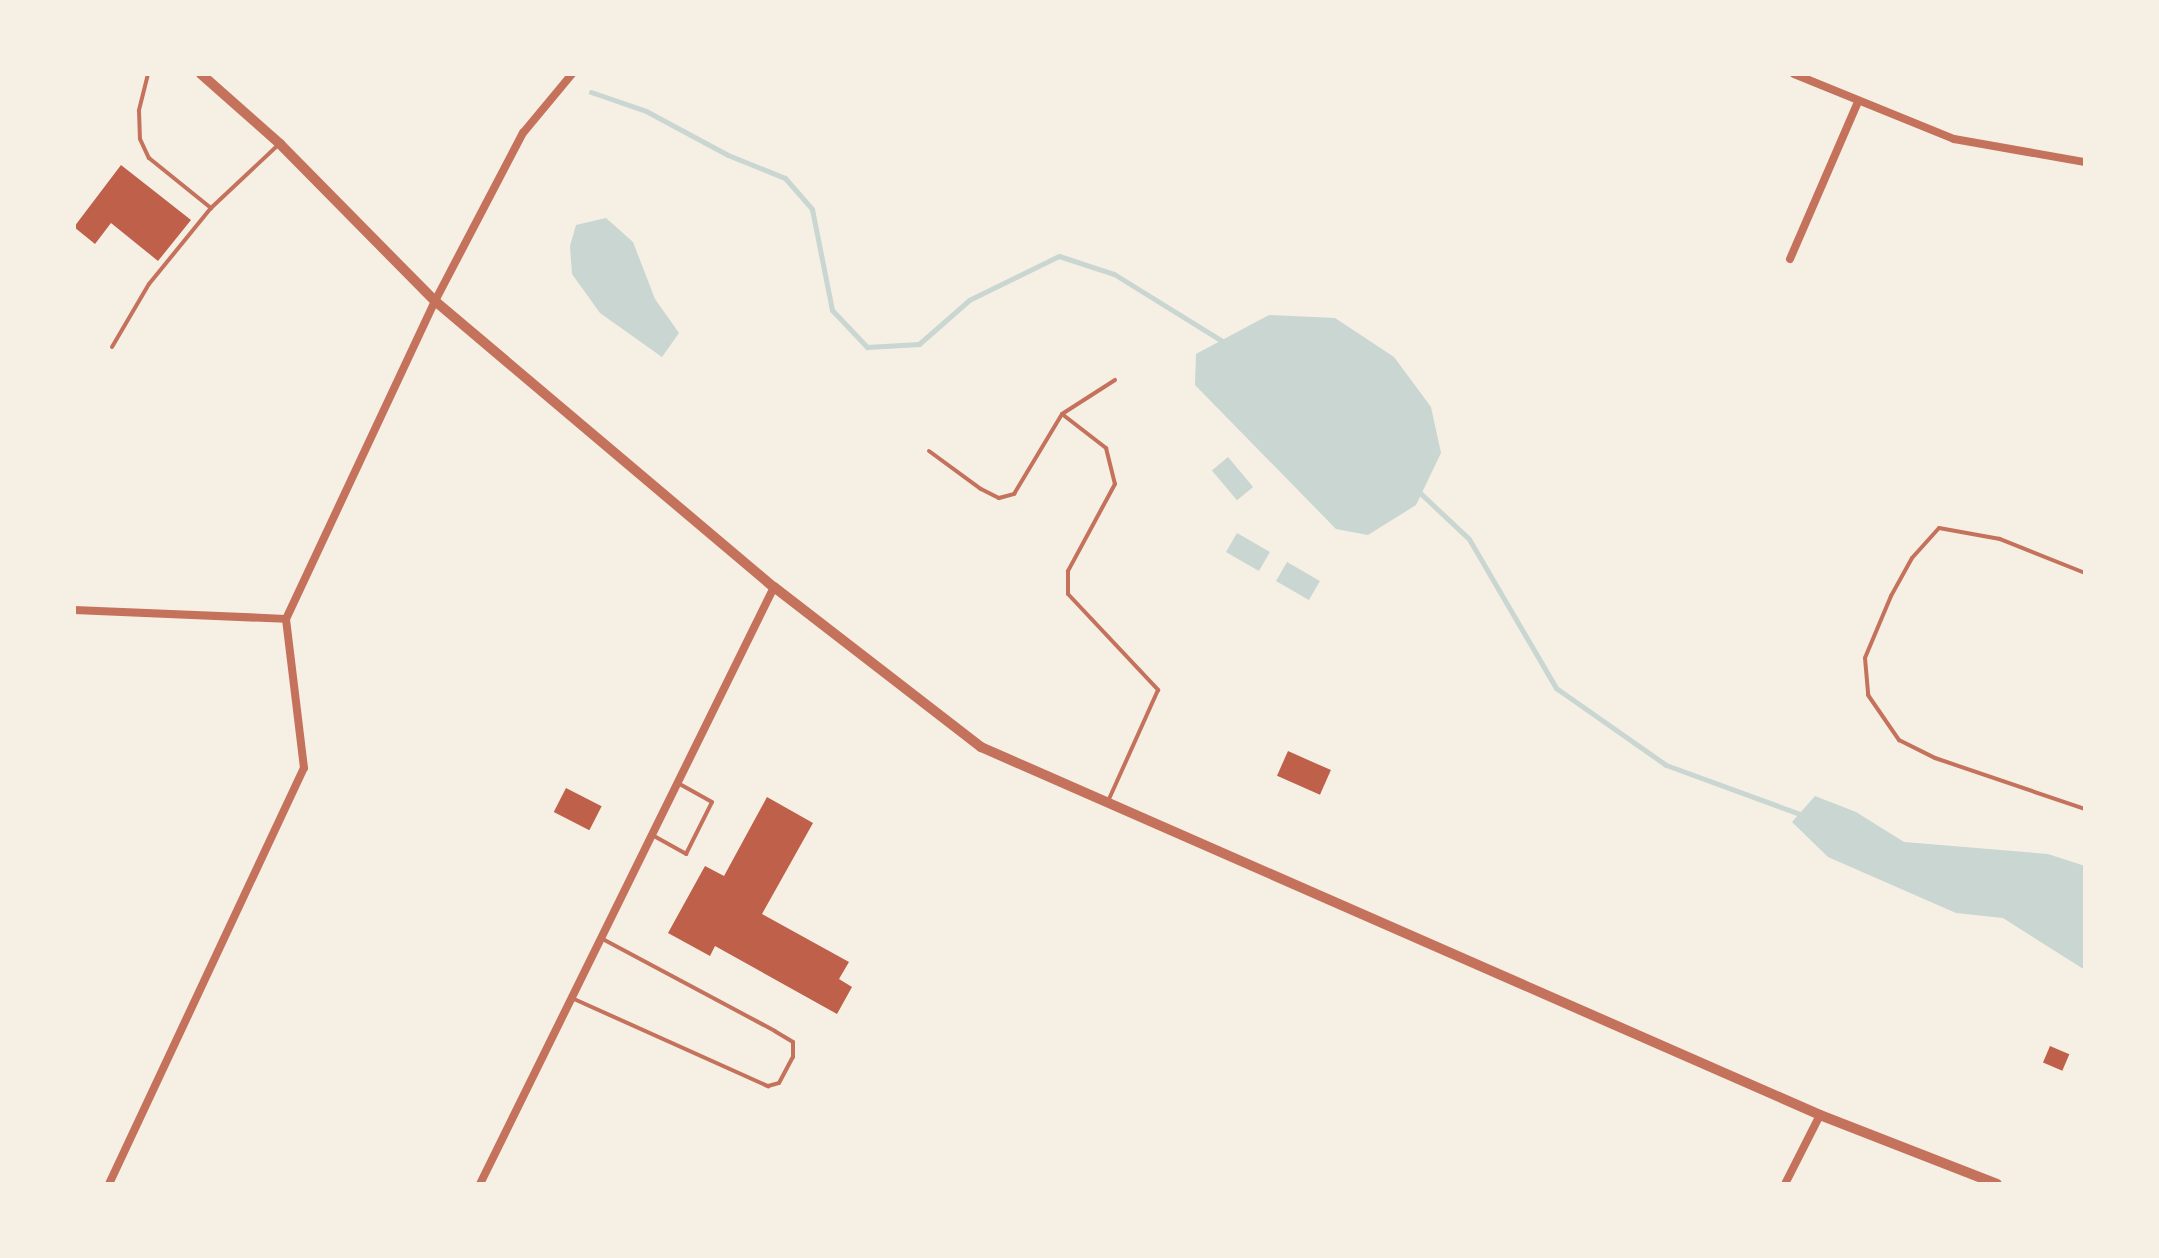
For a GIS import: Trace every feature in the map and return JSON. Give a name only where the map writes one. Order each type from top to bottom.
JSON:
[{"type":"street","points":[[201,74],[280,144],[435,301],[774,587],[981,747],[1820,1115],[1997,1184]]},
{"type":"street","points":[[109,1184],[304,768],[286,619],[435,301],[523,133],[572,74]]},
{"type":"street","points":[[1794,74],[1857,104],[1954,139],[2050,160],[2085,162]]},
{"type":"street","points":[[1790,259],[1857,104]]},
{"type":"street","points":[[480,1184],[774,587]]},
{"type":"street","points":[[74,610],[286,619]]},
{"type":"street","points":[[1785,1184],[1820,1115]]},
{"type":"lane","points":[[148,74],[139,111],[140,139],[149,158],[211,208]]},
{"type":"lane","points":[[112,347],[149,284],[211,208],[280,144]]},
{"type":"lane","points":[[929,451],[981,489],[999,498],[1014,494],[1062,414],[1115,380]]},
{"type":"lane","points":[[1062,414],[1106,448],[1115,484],[1068,571],[1068,594],[1158,690],[1107,803]]},
{"type":"lane","points":[[2085,573],[2000,539],[1939,528],[1912,558],[1865,658],[1868,695],[1899,740],[1935,758],[2085,809]]},
{"type":"lane","points":[[652,835],[686,854],[712,802],[678,783]]},
{"type":"lane","points":[[572,998],[768,1086],[779,1083],[793,1057],[793,1042],[601,938]]},
{"type":"shaded area","points":[[606,218],[633,242],[655,299],[679,333],[662,357],[600,313],[572,274],[570,246],[576,225]]},
{"type":"shaded area","points":[[1269,315],[1335,318],[1394,357],[1431,407],[1441,453],[1416,505],[1368,535],[1336,529],[1195,385],[1196,354]]},
{"type":"shaded area","points":[[1228,457],[1253,487],[1237,500],[1212,470]]},
{"type":"shaded area","points":[[1237,533],[1270,552],[1259,571],[1226,552]]},
{"type":"shaded area","points":[[1287,562],[1320,581],[1309,600],[1276,581]]},
{"type":"shaded area","points":[[1815,796],[1856,812],[1904,842],[2048,854],[2085,866],[2085,970],[2003,918],[1956,913],[1828,857],[1792,822]]},
{"type":"building","points":[[121,165],[191,220],[158,261],[111,223],[95,244],[74,227]]},
{"type":"building","points":[[1288,751],[1331,770],[1320,795],[1277,776]]},
{"type":"building","points":[[566,788],[602,806],[589,830],[554,812]]},
{"type":"building","points":[[767,797],[813,823],[762,914],[849,962],[839,979],[852,987],[837,1014],[715,946],[710,956],[668,933],[705,866],[724,876]]},
{"type":"building","points":[[2050,1046],[2069,1054],[2062,1071],[2043,1063]]},
{"type":"waterway","points":[[591,92],[646,111],[728,155],[785,178],[812,209],[832,310],[867,347],[919,344],[969,300],[1059,256],[1114,274],[1222,341]]},
{"type":"waterway","points":[[1417,490],[1469,539],[1556,688],[1666,765],[1805,816]]}]
